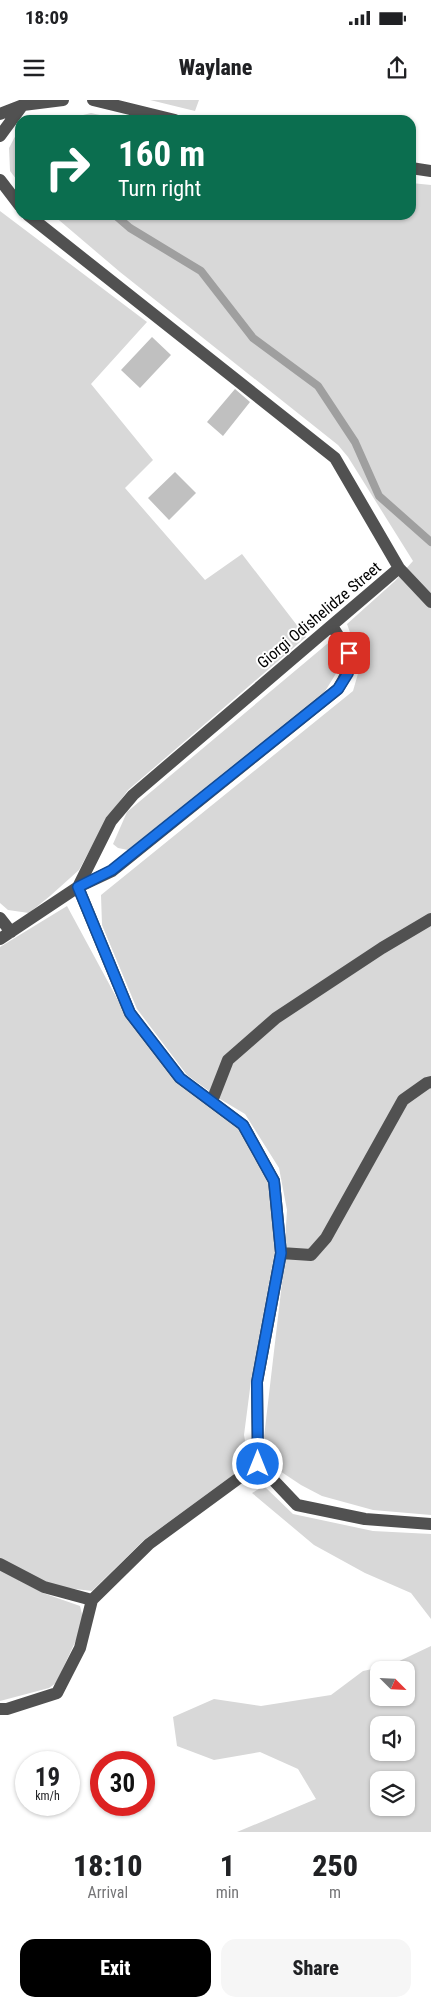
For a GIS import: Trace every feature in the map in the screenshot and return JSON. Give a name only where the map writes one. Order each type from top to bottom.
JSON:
[{"type":"street","points":[[0,114],[23,106],[63,100]]},
{"type":"street","points":[[93,100],[154,115]]},
{"type":"street","points":[[16,115],[23,106]]},
{"type":"street","points":[[0,136],[15,116]]},
{"type":"street","points":[[416,169],[431,171]]},
{"type":"street","points":[[0,180],[15,200]]},
{"type":"street","points":[[0,194],[15,204]]},
{"type":"street","name":"Giorgi Odishelidze Street","points":[[5,936],[78,887],[111,821],[133,795],[400,568],[335,458],[34,220]]},
{"type":"street","points":[[400,568],[431,602]]},
{"type":"street","points":[[332,626],[349,653],[348,673],[338,689],[112,870],[78,887],[130,1013],[180,1078],[243,1125],[274,1181],[281,1253],[257,1382],[258,1464],[297,1505],[365,1519],[431,1524]]},
{"type":"street","points":[[0,918],[5,936]]},
{"type":"street","points":[[212,1102],[228,1060],[276,1018],[382,948],[431,919]]},
{"type":"street","points":[[281,1253],[311,1255],[326,1238],[403,1100],[431,1082]]},
{"type":"street","points":[[0,1709],[6,1709],[57,1693],[80,1648],[92,1600],[149,1544],[258,1464]]},
{"type":"street","points":[[0,1564],[44,1587],[92,1600]]},
{"type":"shaded area","points":[[150,100],[199,100],[195,111]]},
{"type":"shaded area","points":[[91,113],[100,115],[83,115]]},
{"type":"shaded area","points":[[15,137],[15,178],[10,171],[9,148]]},
{"type":"shaded area","points":[[416,184],[431,185],[431,1515],[373,1510],[322,1496],[277,1469],[264,1437],[283,1274],[287,1210],[279,1168],[245,1114],[220,1099],[187,1075],[137,1009],[102,925],[101,895],[353,691],[361,663],[347,624],[395,581],[413,561],[348,457],[338,445],[120,272],[59,220],[416,220]]},
{"type":"shaded area","points":[[0,211],[147,322],[91,384],[153,460],[125,488],[205,580],[242,554],[306,637],[128,790],[106,820],[79,870],[29,913],[8,910],[0,903]]},
{"type":"shaded area","points":[[333,639],[340,667],[324,693],[128,850],[118,848],[113,844],[127,812]]},
{"type":"shaded area","points":[[67,906],[127,1017],[239,1129],[269,1185],[275,1251],[251,1381],[244,1435],[247,1452],[243,1464],[233,1475],[144,1540],[92,1591],[67,1588],[42,1581],[0,1558],[0,947]]},
{"type":"shaded area","points":[[264,1486],[293,1514],[373,1531],[431,1534],[431,1619],[411,1593],[365,1573],[314,1545],[252,1493]]},
{"type":"shaded area","points":[[0,1570],[43,1593],[80,1606],[83,1618],[77,1638],[56,1683],[49,1688],[0,1701]]},
{"type":"shaded area","points":[[431,1646],[431,1832],[237,1832],[316,1799],[298,1769],[260,1752],[214,1760],[177,1746],[173,1717],[214,1699],[261,1706],[331,1695],[363,1671],[370,1670],[370,1706],[415,1706],[415,1661],[399,1661]]},
{"type":"building","points":[[152,337],[171,355],[140,388],[121,370]]},
{"type":"building","points":[[235,389],[250,402],[223,436],[207,422]]},
{"type":"building","points":[[175,472],[196,493],[169,520],[148,498]]},
{"type":"waterway","points":[[121,220],[130,228],[201,271],[253,338],[318,386],[355,442],[379,496],[431,542]]},
{"type":"route","points":[[258,1464],[257,1382],[281,1253],[274,1181],[243,1125],[180,1078],[130,1013],[78,887],[112,870],[338,689],[348,673],[349,653]]}]
